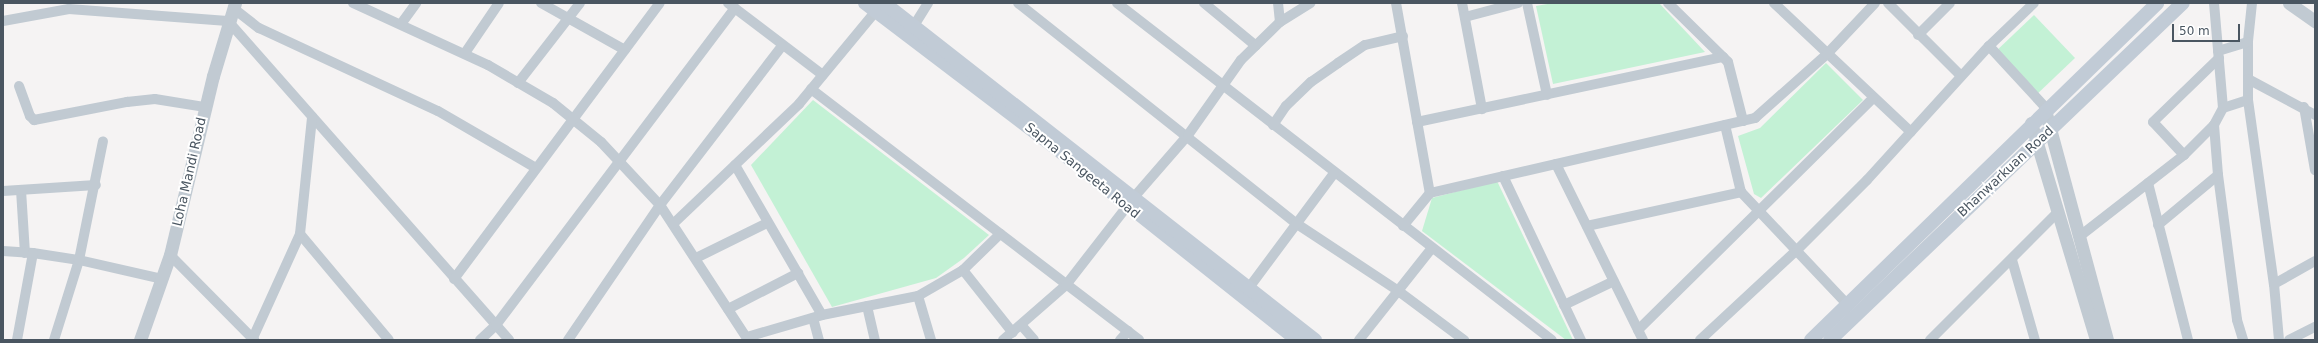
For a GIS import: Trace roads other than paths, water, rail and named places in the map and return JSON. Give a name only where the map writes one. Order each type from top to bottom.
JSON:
[{"type":"main road","name":"Bhanwarkuan Road","points":[[1811,340],[2031,123],[2157,3]]},
{"type":"main road","name":"Bhanwarkuan Road","points":[[1830,340],[2038,142],[2052,131],[2183,3]]},
{"type":"main road","name":"Sapna Sangeeta Road","points":[[875,6],[911,30],[1061,152],[1131,201],[1315,340]]},
{"type":"main road","name":"Sapna Sangeeta Road","points":[[1131,201],[1290,338]]},
{"type":"street","points":[[353,3],[465,53],[553,103],[572,119],[619,161],[660,205],[748,338],[818,316],[918,296],[963,270],[1000,234]]},
{"type":"street","points":[[401,24],[416,3]]},
{"type":"street","points":[[465,53],[499,3]]},
{"type":"street","points":[[541,3],[570,17],[625,50]]},
{"type":"street","points":[[518,83],[580,3]]},
{"type":"street","points":[[454,279],[660,3]]},
{"type":"street","points":[[911,30],[928,3]]},
{"type":"street","points":[[1018,3],[1188,135],[1297,224],[1398,290],[1464,340]]},
{"type":"street","points":[[1117,3],[1221,86],[1552,340]]},
{"type":"street","points":[[1204,3],[1216,8],[1256,46]]},
{"type":"street","points":[[1278,3],[1280,22]]},
{"type":"street","points":[[1003,340],[1022,326],[1066,285],[1131,201],[1188,135],[1221,86],[1256,46],[1280,22],[1310,3]]},
{"type":"street","points":[[1396,3],[1430,193]]},
{"type":"street","points":[[1462,3],[1482,109]]},
{"type":"street","points":[[1465,17],[1518,3]]},
{"type":"street","points":[[1527,3],[1547,95]]},
{"type":"street","points":[[1668,3],[1728,62],[1743,121]]},
{"type":"street","points":[[1774,3],[1911,132]]},
{"type":"street","points":[[1403,226],[1430,193],[1755,118],[1827,54],[1876,3]]},
{"type":"street","points":[[1888,3],[1918,35],[1961,76]]},
{"type":"street","points":[[1918,35],[1950,3]]},
{"type":"street","points":[[1700,340],[1797,250],[1911,132],[1989,46],[2034,3]]},
{"type":"street","points":[[2080,236],[2148,184],[2184,154],[2214,125],[2223,108],[2214,3]]},
{"type":"street","points":[[2252,3],[2248,42],[2248,100],[2274,284],[2279,340]]},
{"type":"street","points":[[2289,3],[2315,21]]},
{"type":"street","points":[[234,6],[259,28],[438,111],[536,168]]},
{"type":"street","name":"Loha Mandi Road","points":[[140,340],[170,255],[205,108],[228,21],[234,6]]},
{"type":"street","points":[[480,340],[496,325],[619,161],[731,6],[782,46],[823,75]]},
{"type":"street","points":[[673,224],[811,89],[875,6]]},
{"type":"street","points":[[3,21],[69,9],[228,21],[509,340]]},
{"type":"street","points":[[1273,125],[1286,106],[1311,82],[1365,45],[1403,36]]},
{"type":"street","points":[[2184,154],[2153,122],[2219,54],[2248,42]]},
{"type":"street","points":[[568,340],[660,205],[782,46]]},
{"type":"street","points":[[1989,46],[2046,110],[2107,340]]},
{"type":"street","points":[[1417,122],[1723,57]]},
{"type":"street","points":[[2248,78],[2315,114]]},
{"type":"street","points":[[19,86],[30,116],[34,120],[155,99],[205,108]]},
{"type":"street","points":[[811,89],[1139,340]]},
{"type":"street","points":[[1638,330],[1874,98]]},
{"type":"street","points":[[2223,108],[2248,100]]},
{"type":"street","points":[[2304,107],[2315,170]]},
{"type":"street","points":[[170,255],[253,340],[300,234],[312,117]]},
{"type":"street","points":[[2031,123],[2059,211],[2096,340]]},
{"type":"street","points":[[1726,125],[1741,192],[1848,305]]},
{"type":"street","points":[[2214,125],[2218,174],[2237,320],[2243,340]]},
{"type":"street","points":[[54,340],[79,260],[96,184],[103,141]]},
{"type":"street","points":[[1556,164],[1643,340]]},
{"type":"street","points":[[735,165],[767,223],[798,273],[818,316],[819,340]]},
{"type":"street","points":[[1248,289],[1334,173]]},
{"type":"street","points":[[2158,225],[2218,174]]},
{"type":"street","points":[[1503,176],[1581,340]]},
{"type":"street","points":[[3,191],[96,184]]},
{"type":"street","points":[[2148,184],[2188,340]]},
{"type":"street","points":[[17,340],[29,253],[21,190]]},
{"type":"street","points":[[1587,226],[1741,192]]},
{"type":"street","points":[[1930,340],[2012,260],[2059,211]]},
{"type":"street","points":[[696,258],[767,223]]},
{"type":"street","points":[[300,234],[389,340]]},
{"type":"street","points":[[1359,340],[1432,248]]},
{"type":"street","points":[[3,251],[79,260],[162,279]]},
{"type":"street","points":[[2012,260],[2032,338]]},
{"type":"street","points":[[2274,284],[2315,261]]},
{"type":"street","points":[[963,270],[1013,333]]},
{"type":"street","points":[[728,309],[798,273]]},
{"type":"street","points":[[1564,305],[1614,281]]},
{"type":"street","points":[[918,296],[931,340]]},
{"type":"street","points":[[867,306],[875,340]]},
{"type":"street","points":[[1022,326],[1034,340]]},
{"type":"street","points":[[2289,340],[2315,327]]},
{"type":"street","points":[[1120,340],[1128,331]]}]
